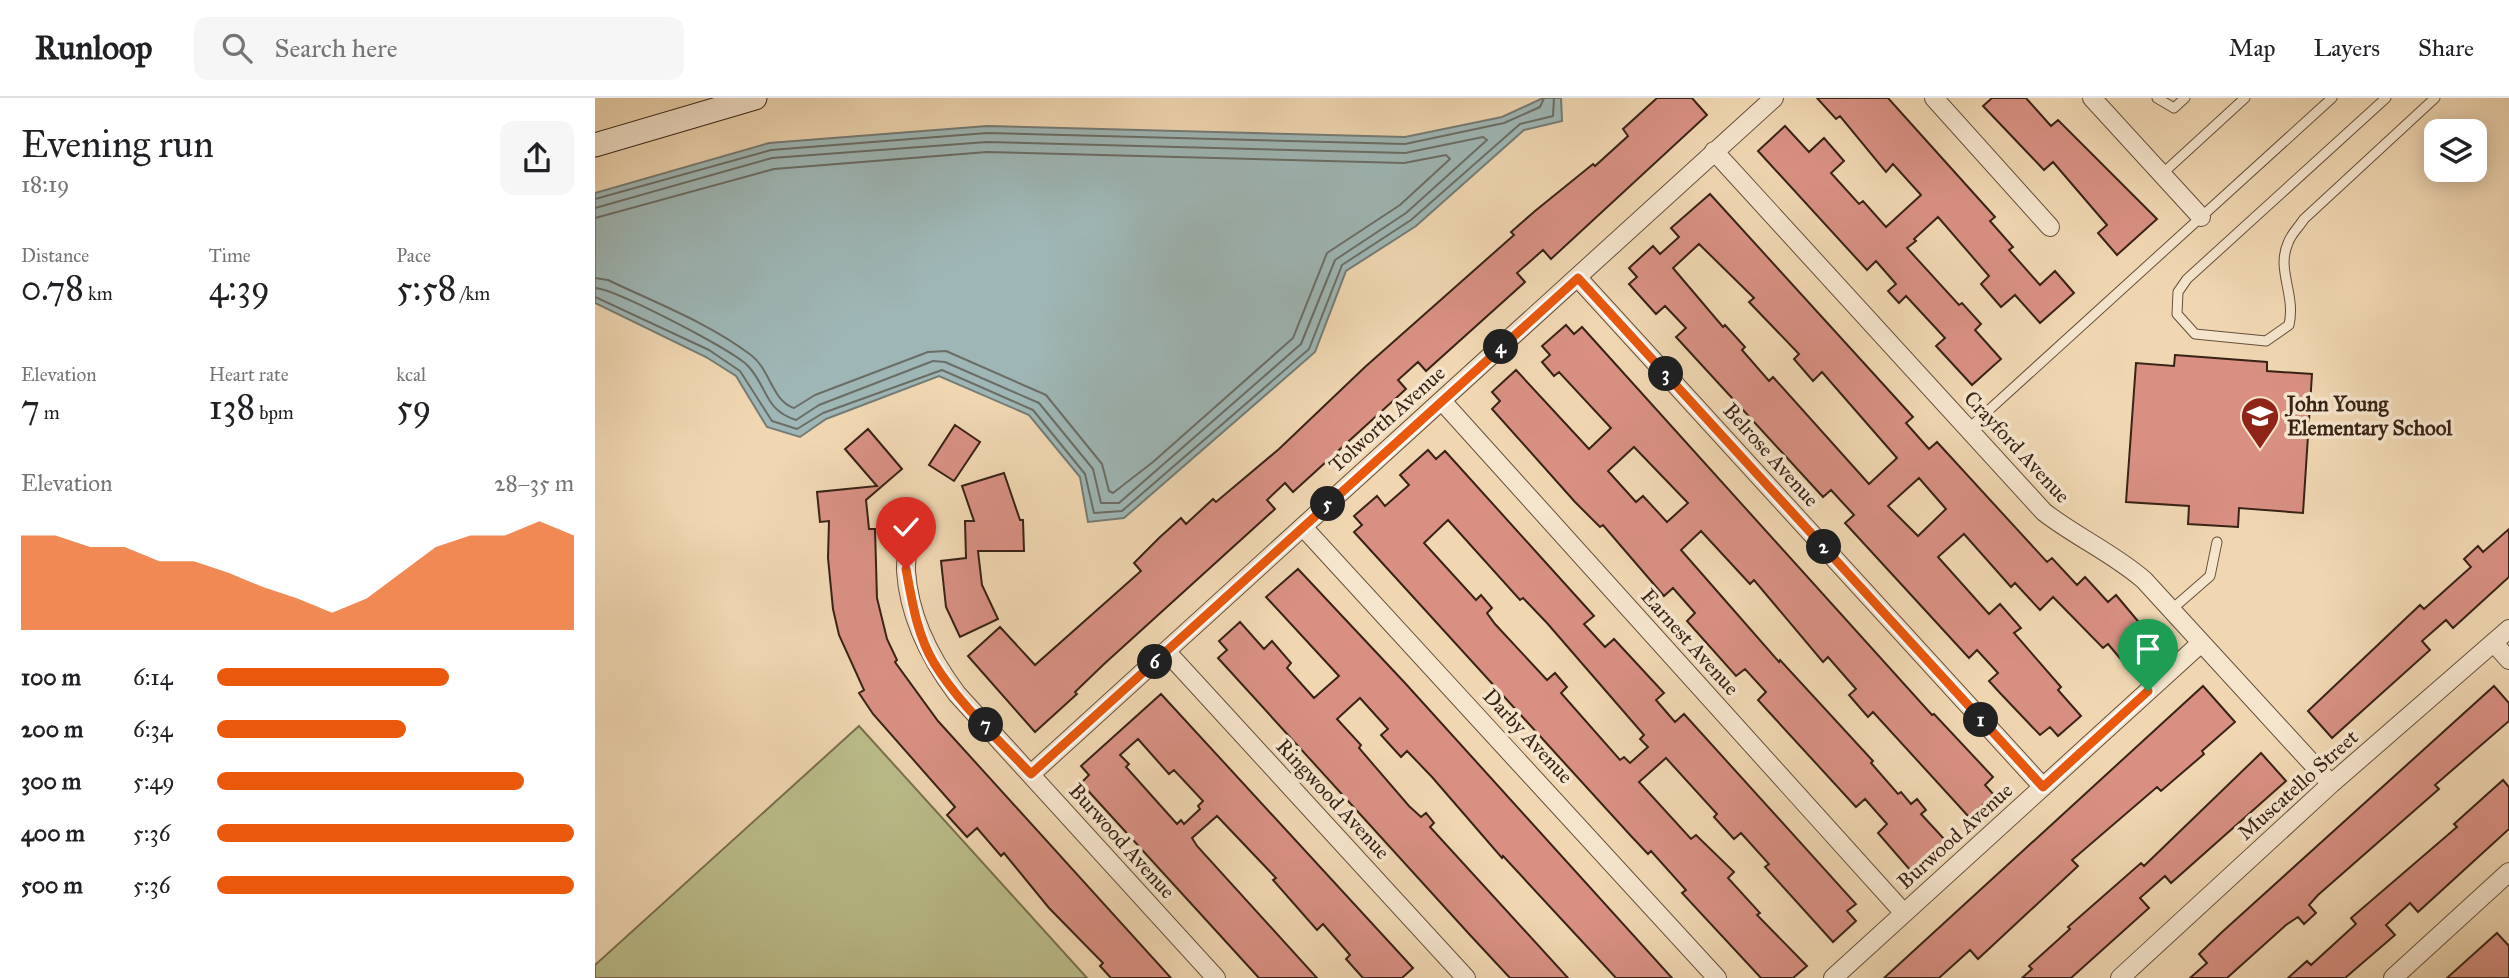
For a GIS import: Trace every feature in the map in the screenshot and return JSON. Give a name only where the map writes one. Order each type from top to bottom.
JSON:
[{"type":"street","points":[[595,145],[755,98]]},
{"type":"street","name":"Tolworth Avenue","points":[[1031,774],[1774,98]]},
{"type":"street","points":[[1934,98],[2050,227]]},
{"type":"street","points":[[2092,98],[2201,216]]},
{"type":"street","name":"Crayford Avenue","points":[[1714,152],[2044,512],[2066,529],[2119,558],[2144,580],[2331,784]]},
{"type":"street","name":"Belrose Avenue","points":[[1578,278],[2043,787]]},
{"type":"street","name":"Earnest Avenue","points":[[1442,401],[1903,912]]},
{"type":"street","name":"Burwood Avenue","points":[[916,512],[906,569],[916,620],[933,662],[957,694],[1216,978]]},
{"type":"street","name":"Darby Avenue","points":[[1303,527],[1717,978]]},
{"type":"street","name":"Muscatello Street","points":[[2120,978],[2331,784],[2509,629]]},
{"type":"street","name":"Burwood Avenue","points":[[1833,978],[2201,643]]},
{"type":"street","points":[[2494,643],[2509,660]]},
{"type":"street","name":"Ringwood Avenue","points":[[1166,651],[1466,978]]},
{"type":"street","points":[[2393,978],[2509,872]]},
{"type":"lane","points":[[2157,98],[2174,108],[2185,98]]},
{"type":"lane","points":[[2162,174],[2245,98]]},
{"type":"lane","points":[[1968,429],[2332,98]]},
{"type":"lane","points":[[2386,98],[2208,259],[2178,292],[2176,303],[2181,321],[2196,334],[2266,341],[2276,337],[2289,325],[2293,308],[2284,264],[2288,243],[2304,219],[2435,98]]},
{"type":"lane","points":[[2171,610],[2210,576],[2217,542]]},
{"type":"green space","points":[[859,726],[1087,978],[595,978],[595,965]]},
{"type":"water","points":[[1543,98],[1561,98],[1562,121],[1524,130],[1416,226],[1346,271],[1315,352],[1124,518],[1088,522],[1080,477],[1029,415],[939,376],[826,419],[800,437],[767,427],[736,376],[706,357],[595,303],[595,193],[769,143],[987,126],[1405,137],[1502,117]]},
{"type":"building","points":[[1657,98],[1692,98],[1707,115],[1551,259],[1543,250],[1517,273],[1525,282],[1426,371],[1418,362],[1398,380],[1406,389],[1293,492],[1285,483],[1267,500],[1275,509],[1103,665],[1075,692],[1077,694],[1035,732],[968,656],[1000,627],[1035,665],[1141,571],[1134,563],[1159,538],[1181,518],[1186,524],[1213,499],[1216,502],[1279,449],[1365,367],[1514,235],[1511,232],[1593,164],[1595,166],[1628,136],[1623,129]]},
{"type":"building","points":[[1817,98],[1888,98],[1995,217],[1990,221],[2013,247],[2009,250],[2040,285],[2055,271],[2074,293],[2040,323],[2015,295],[2001,307],[1981,284],[1989,276],[1938,217],[1907,248],[1959,305],[1962,303],[1981,324],[1975,330],[2001,359],[1972,385],[1936,346],[1945,338],[1906,296],[1899,303],[1888,291],[1896,284],[1876,261],[1867,270],[1758,151],[1785,126],[1809,152],[1824,138],[1844,161],[1831,173],[1859,204],[1863,201],[1886,227],[1921,195],[1893,164],[1886,172],[1840,116],[1836,119]]},
{"type":"building","points":[[1992,98],[2026,98],[2051,126],[2058,120],[2157,219],[2117,255],[2098,233],[2107,225],[2053,162],[2044,170],[1983,106]]},
{"type":"building","points":[[1710,194],[1913,417],[1906,423],[1929,449],[1937,442],[2047,562],[2052,558],[2077,585],[2085,577],[2108,602],[2116,595],[2158,645],[2130,670],[2108,644],[2103,648],[2053,597],[2040,610],[2015,583],[2011,587],[1964,534],[1938,557],[1989,614],[2000,604],[2021,628],[2014,633],[2061,687],[2058,690],[2081,716],[2058,736],[2050,727],[2040,735],[1989,681],[1998,673],[1977,650],[1969,658],[1845,523],[1854,515],[1831,490],[1823,497],[1676,337],[1686,328],[1665,306],[1656,314],[1629,284],[1637,277],[1629,268],[1653,246],[1660,254],[1679,237],[1671,228]],"holes":[[[1699,244],[1754,298],[1749,302],[1799,354],[1794,359],[1813,381],[1822,372],[1897,458],[1869,484],[1773,377],[1769,381],[1742,350],[1745,347],[1725,325],[1723,327],[1673,268]],[[1919,478],[1946,509],[1918,536],[1888,506]]]},
{"type":"building","points":[[1566,325],[1574,334],[1582,327],[1932,715],[1934,714],[1993,777],[1985,785],[1994,795],[1969,817],[1873,712],[1868,717],[1849,695],[1856,689],[1828,657],[1823,662],[1754,580],[1750,584],[1701,531],[1681,550],[1779,662],[1780,660],[1873,761],[1871,763],[1898,794],[1901,792],[1911,804],[1917,799],[1926,810],[1921,814],[1945,840],[1911,871],[1878,833],[1887,824],[1865,799],[1856,807],[1758,700],[1766,692],[1745,669],[1736,676],[1687,621],[1695,613],[1673,588],[1664,596],[1603,525],[1600,527],[1575,502],[1492,409],[1500,401],[1492,392],[1516,370],[1589,449],[1611,428],[1559,372],[1554,376],[1542,362],[1550,355],[1542,346]],"holes":[[[1634,447],[1688,503],[1667,522],[1643,496],[1636,502],[1608,471]]]},
{"type":"building","points":[[2175,355],[2267,362],[2267,371],[2312,374],[2303,513],[2239,508],[2238,527],[2188,524],[2189,506],[2126,502],[2136,363],[2174,366]]},
{"type":"building","points":[[955,425],[980,442],[954,481],[929,465]]},
{"type":"building","points":[[868,429],[902,469],[866,500],[869,529],[875,529],[877,598],[887,639],[897,660],[895,662],[938,721],[1171,978],[1111,978],[1100,966],[1103,963],[1049,908],[1004,853],[1001,856],[977,828],[967,837],[947,815],[955,807],[873,714],[859,693],[864,690],[839,635],[833,609],[828,558],[829,521],[820,522],[817,492],[877,486],[845,449]]},
{"type":"building","points":[[1428,450],[1436,459],[1445,451],[1594,616],[1584,624],[1605,647],[1614,639],[1664,693],[1656,700],[1675,722],[1684,714],[1856,904],[1847,911],[1856,921],[1833,942],[1765,867],[1769,864],[1741,833],[1734,839],[1714,817],[1717,814],[1666,758],[1639,782],[1691,839],[1696,835],[1734,872],[1728,878],[1760,913],[1757,915],[1807,966],[1793,978],[1761,978],[1682,893],[1686,890],[1651,851],[1648,854],[1631,836],[1354,532],[1362,525],[1354,516],[1377,496],[1385,506],[1409,485],[1400,475]],"holes":[[[1448,520],[1520,600],[1523,598],[1547,623],[1644,735],[1640,739],[1648,747],[1630,763],[1624,757],[1620,760],[1561,693],[1567,687],[1555,673],[1547,680],[1495,624],[1487,613],[1492,608],[1481,595],[1476,600],[1424,543]]]},
{"type":"building","points":[[1004,473],[1020,520],[1023,520],[1024,551],[978,551],[982,585],[998,619],[960,637],[946,607],[941,561],[966,558],[965,521],[974,521],[962,486]]},
{"type":"building","points":[[2509,529],[2509,577],[2453,628],[2446,620],[2422,641],[2430,650],[2332,738],[2308,711],[2420,605],[2424,609],[2471,567],[2464,559],[2478,546],[2483,552]]},
{"type":"building","points":[[1298,569],[1672,978],[1616,978],[1503,856],[1502,858],[1407,751],[1401,757],[1381,735],[1388,729],[1360,698],[1337,719],[1409,806],[1421,817],[1426,813],[1434,823],[1430,827],[1568,978],[1510,978],[1470,935],[1218,658],[1227,650],[1219,641],[1240,622],[1264,649],[1272,641],[1291,663],[1287,668],[1314,698],[1339,676],[1266,597]]},
{"type":"building","points":[[2203,686],[2235,722],[2202,751],[2204,754],[2161,791],[2157,787],[2072,860],[2078,866],[1978,959],[1970,950],[1939,978],[1884,978]]},
{"type":"building","points":[[2494,686],[2509,703],[2509,721],[2435,785],[2439,789],[2318,895],[2309,905],[2316,913],[2304,924],[2298,917],[2286,925],[2227,978],[2190,978],[2207,963],[2199,954]]},
{"type":"building","points":[[1161,694],[1413,968],[1402,978],[1363,978],[1346,959],[1350,955],[1323,924],[1317,930],[1273,880],[1276,878],[1217,816],[1192,838],[1317,978],[1259,978],[1081,783],[1089,775],[1081,766]],"holes":[[[1138,739],[1169,774],[1174,770],[1203,801],[1198,806],[1200,809],[1184,824],[1181,820],[1177,824],[1126,767],[1129,764],[1120,755]]]},
{"type":"building","points":[[2261,753],[2286,781],[2171,883],[2165,876],[2140,898],[2149,908],[2071,978],[2022,978],[2032,969],[2029,966],[2070,929],[2068,927],[2141,863],[2144,866]]},
{"type":"building","points":[[2503,780],[2509,787],[2509,829],[2418,912],[2410,903],[2386,925],[2395,935],[2345,978],[2288,978],[2307,961],[2311,965],[2356,924],[2351,918],[2457,827],[2454,824]]},
{"type":"building","points":[[2497,933],[2509,946],[2509,978],[2447,978]]},
{"type":"place","name":"John Young Elementary School","points":[[2260,450]]},
{"type":"route","points":[[906,569],[916,620],[933,662],[957,694],[1031,774],[1578,278],[2043,787],[2148,691]]}]
